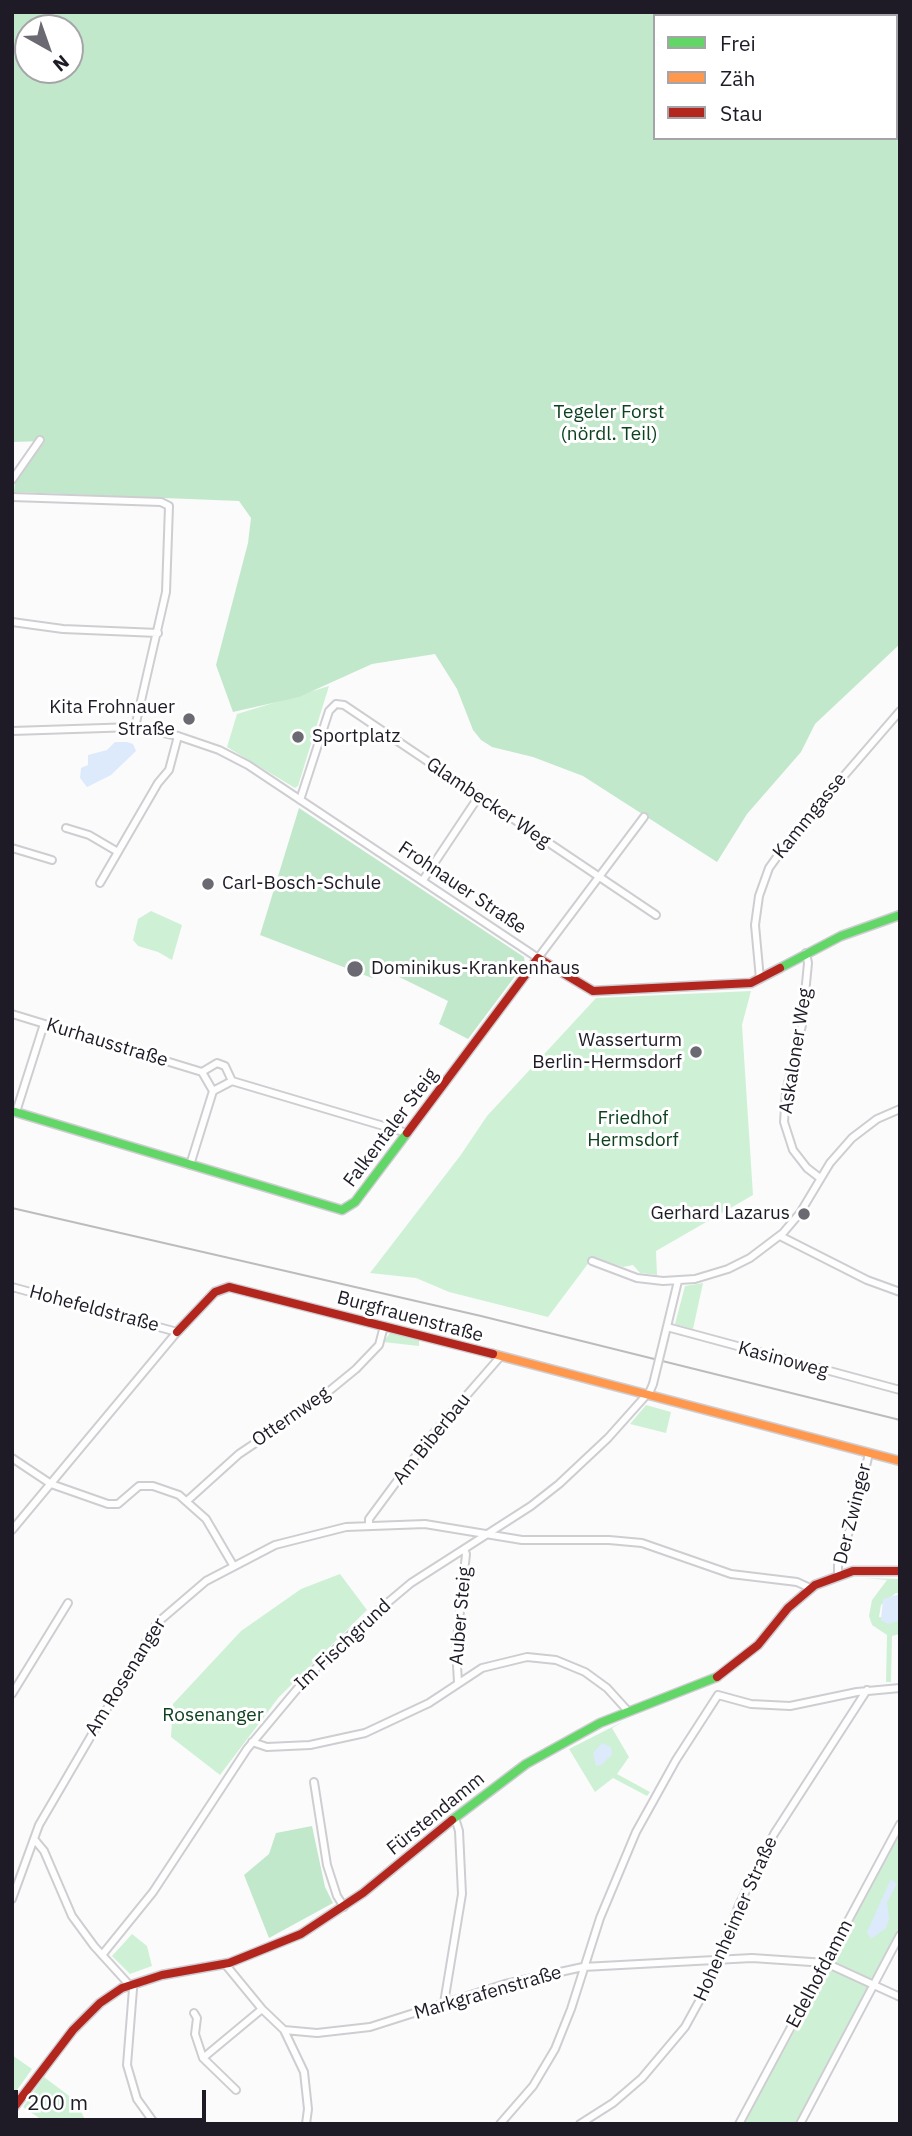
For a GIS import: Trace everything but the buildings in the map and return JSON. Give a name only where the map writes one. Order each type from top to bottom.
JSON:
[{"type":"street","points":[[12,480],[40,440]]},
{"type":"street","points":[[12,497],[167,503],[169,564],[158,633],[135,727]]},
{"type":"street","points":[[12,622],[63,629],[158,633]]},
{"type":"street","name":"Glambecker Weg","points":[[300,800],[329,711],[339,704],[656,915]]},
{"type":"street","name":"Kammgasse","points":[[760,979],[756,916],[769,868],[792,836],[900,711]]},
{"type":"street","name":"Frohnauer Straße","points":[[12,731],[135,727],[178,736],[236,758],[538,958],[593,991],[751,984],[806,953],[900,915]]},
{"type":"street","points":[[100,883],[169,770],[178,736]]},
{"type":"street","points":[[423,880],[478,796]]},
{"type":"street","name":"Falkentaler Steig","points":[[14,1111],[342,1210],[355,1202],[644,817]]},
{"type":"street","points":[[66,828],[89,835],[118,852]]},
{"type":"street","points":[[12,848],[52,860]]},
{"type":"street","name":"Askaloner Weg","points":[[806,953],[808,963],[802,1025],[786,1092],[784,1122],[793,1150],[807,1168],[820,1178]]},
{"type":"street","name":"Kurhausstraße","points":[[12,1014],[202,1072],[217,1063],[225,1066],[232,1081],[407,1133]]},
{"type":"street","points":[[14,1111],[44,1024]]},
{"type":"street","points":[[202,1072],[213,1091]]},
{"type":"street","points":[[190,1165],[213,1091],[232,1081]]},
{"type":"street","points":[[592,1261],[638,1278],[678,1281],[709,1276],[728,1269],[750,1258],[780,1236],[800,1213],[820,1178],[852,1138],[877,1119],[900,1109]]},
{"type":"street","points":[[780,1236],[867,1280],[900,1292]]},
{"type":"street","name":"Im Fischgrund","points":[[102,1955],[153,1892],[252,1742],[308,1676],[355,1630],[411,1583],[559,1484],[608,1438],[646,1395],[653,1384],[678,1281]]},
{"type":"street","name":"Burgfrauenstraße","points":[[12,1530],[205,1299],[229,1287],[257,1292],[900,1461]]},
{"type":"street","name":"Hohefeldstraße","points":[[13,1290],[177,1332]]},
{"type":"street","name":"Otternweg","points":[[188,1500],[239,1454],[312,1405],[356,1369],[379,1345],[384,1326]]},
{"type":"street","name":"Kasinoweg","points":[[667,1327],[900,1390]]},
{"type":"street","name":"Am Biberbau","points":[[369,1524],[369,1519],[426,1442],[500,1357]]},
{"type":"street","name":"Der Zwinger","points":[[838,1575],[838,1563],[853,1520],[869,1453]]},
{"type":"street","points":[[12,1458],[51,1484],[112,1505],[139,1486],[169,1490],[188,1500],[206,1519],[233,1565]]},
{"type":"street","name":"Am Rosenanger","points":[[12,1899],[34,1839],[61,1784],[157,1623],[192,1591],[233,1565],[298,1538],[369,1524],[425,1524],[541,1542],[609,1540],[642,1543],[731,1574],[797,1582],[810,1588]]},
{"type":"street","name":"Auber Steig","points":[[458,1682],[456,1649],[466,1554],[464,1549]]},
{"type":"street","name":"Fürstendamm","points":[[12,2110],[73,2031],[100,2003],[130,1985],[162,1975],[225,1964],[282,1944],[344,1907],[526,1764],[627,1710],[710,1681],[751,1652],[788,1608],[810,1588],[838,1575],[869,1569],[900,1571]]},
{"type":"street","points":[[12,1694],[68,1603]]},
{"type":"street","points":[[252,1742],[267,1746],[292,1746],[355,1736],[403,1717],[482,1668],[527,1657],[556,1660],[596,1679],[627,1710]]},
{"type":"street","points":[[710,1681],[718,1695],[751,1704],[790,1706],[867,1690],[900,1688]]},
{"type":"street","name":"Hohenheimer Straße","points":[[579,2124],[615,2101],[663,2056],[695,2010],[749,1882],[777,1829],[867,1690]]},
{"type":"street","points":[[500,2124],[533,2085],[555,2049],[571,2010],[603,1908],[642,1820],[676,1760],[718,1695]]},
{"type":"street","points":[[314,1782],[327,1865],[337,1896],[344,1907]]},
{"type":"street","points":[[444,2003],[462,1894],[459,1831],[455,1818]]},
{"type":"street","name":"Edelhofdamm","points":[[739,2124],[900,1824]]},
{"type":"street","points":[[34,1839],[44,1851],[72,1916],[134,1993],[127,2051],[131,2083],[137,2099],[155,2124]]},
{"type":"street","points":[[800,2124],[900,1935]]},
{"type":"street","name":"Markgrafenstraße","points":[[284,2030],[317,2033],[353,2031],[397,2020],[528,1978],[583,1966],[752,1958],[827,1963],[900,1997]]},
{"type":"street","points":[[225,1964],[261,2009],[284,2030],[304,2072],[309,2109],[306,2124]]},
{"type":"street","points":[[203,2058],[261,2009]]},
{"type":"street","points":[[194,2013],[197,2018],[198,2048],[203,2058],[236,2090]]},
{"type":"green space","name":"Tegeler Forst (nördl. Teil)","points":[[12,12],[900,12],[900,644],[815,724],[801,752],[747,814],[717,862],[583,776],[533,757],[492,747],[481,740],[473,730],[457,689],[435,654],[372,664],[299,697],[233,712],[216,665],[248,543],[251,518],[239,501],[14,492],[15,482],[45,441],[12,442]]},
{"type":"green space","points":[[329,686],[298,786],[295,788],[227,747],[237,714]]},
{"type":"green space","points":[[299,808],[524,957],[525,963],[468,1039],[439,1024],[448,1001],[379,967],[372,978],[260,935]]},
{"type":"green space","points":[[151,911],[182,925],[172,960],[138,946],[133,940],[138,919]]},
{"type":"green space","name":"Friedhof Hermsdorf","points":[[751,991],[742,1025],[753,1195],[656,1251],[657,1275],[640,1273],[633,1265],[623,1267],[593,1257],[548,1317],[449,1292],[416,1278],[370,1273],[460,1156],[487,1116],[596,998]]},
{"type":"green space","points":[[703,1283],[693,1329],[675,1324],[685,1286]]},
{"type":"green space","points":[[391,1332],[419,1339],[419,1346],[383,1342]]},
{"type":"green space","points":[[646,1405],[671,1412],[666,1433],[630,1424]]},
{"type":"green space","name":"Rosenanger","points":[[340,1574],[367,1610],[279,1697],[220,1775],[171,1737],[173,1704],[241,1631],[301,1589]]},
{"type":"green space","points":[[865,1578],[900,1579],[900,1594],[896,1593],[881,1605],[879,1617],[900,1620],[900,1634],[892,1636],[891,1682],[886,1682],[887,1635],[872,1625],[869,1616],[872,1600],[887,1580]]},
{"type":"green space","points":[[624,1721],[612,1728],[629,1757],[617,1774],[650,1792],[647,1796],[613,1778],[595,1792],[569,1749]]},
{"type":"green space","points":[[312,1826],[325,1887],[333,1903],[269,1938],[244,1875],[269,1854],[276,1833]]},
{"type":"green space","points":[[900,1831],[900,1933],[873,1980],[835,1962],[833,1958]]},
{"type":"green space","points":[[132,1934],[147,1946],[152,1966],[130,1974],[112,1956]]},
{"type":"green space","points":[[830,1967],[870,1985],[798,2124],[743,2124]]},
{"type":"green space","points":[[12,2055],[32,2069],[12,2097]]},
{"type":"green space","points":[[44,2077],[76,2101],[87,2124],[48,2124],[23,2107]]},
{"type":"water","points":[[115,742],[133,744],[136,751],[111,775],[87,787],[80,778],[81,768],[88,765],[88,755],[107,750]]},
{"type":"water","points":[[900,1594],[900,1620],[888,1624],[881,1620],[883,1599]]},
{"type":"water","points":[[602,1743],[611,1747],[612,1755],[596,1766],[593,1753]]},
{"type":"water","points":[[891,1879],[897,1884],[887,1902],[889,1919],[886,1928],[871,1939],[867,1932]]},
{"type":"tram line","points":[[12,1208],[481,1316],[900,1420]]},
{"type":"traffic: fast","points":[[780,968],[841,936],[900,915]]},
{"type":"traffic: fast","points":[[12,1111],[342,1210],[355,1202],[407,1133]]},
{"type":"traffic: fast","points":[[452,1820],[526,1764],[600,1723],[717,1677]]},
{"type":"traffic: slow","points":[[493,1354],[900,1461]]},
{"type":"traffic: jam","points":[[407,1133],[538,958],[593,991],[751,983],[780,968]]},
{"type":"traffic: jam","points":[[177,1332],[215,1292],[229,1287],[493,1354]]},
{"type":"traffic: jam","points":[[717,1677],[758,1645],[788,1608],[815,1585],[853,1571],[900,1571]]},
{"type":"traffic: jam","points":[[12,2110],[73,2030],[100,2003],[122,1988],[162,1975],[229,1963],[301,1934],[363,1893],[452,1820]]},
{"type":"place","name":"Kita Frohnauer Straße","points":[[189,719]]},
{"type":"place","name":"Sportplatz","points":[[298,737]]},
{"type":"place","name":"Carl-Bosch-Schule","points":[[208,884]]},
{"type":"place","name":"Dominikus-Krankenhaus","points":[[355,969]]},
{"type":"place","name":"Wasserturm Berlin-Hermsdorf","points":[[696,1052]]},
{"type":"place","name":"Gerhard Lazarus","points":[[804,1214]]}]
